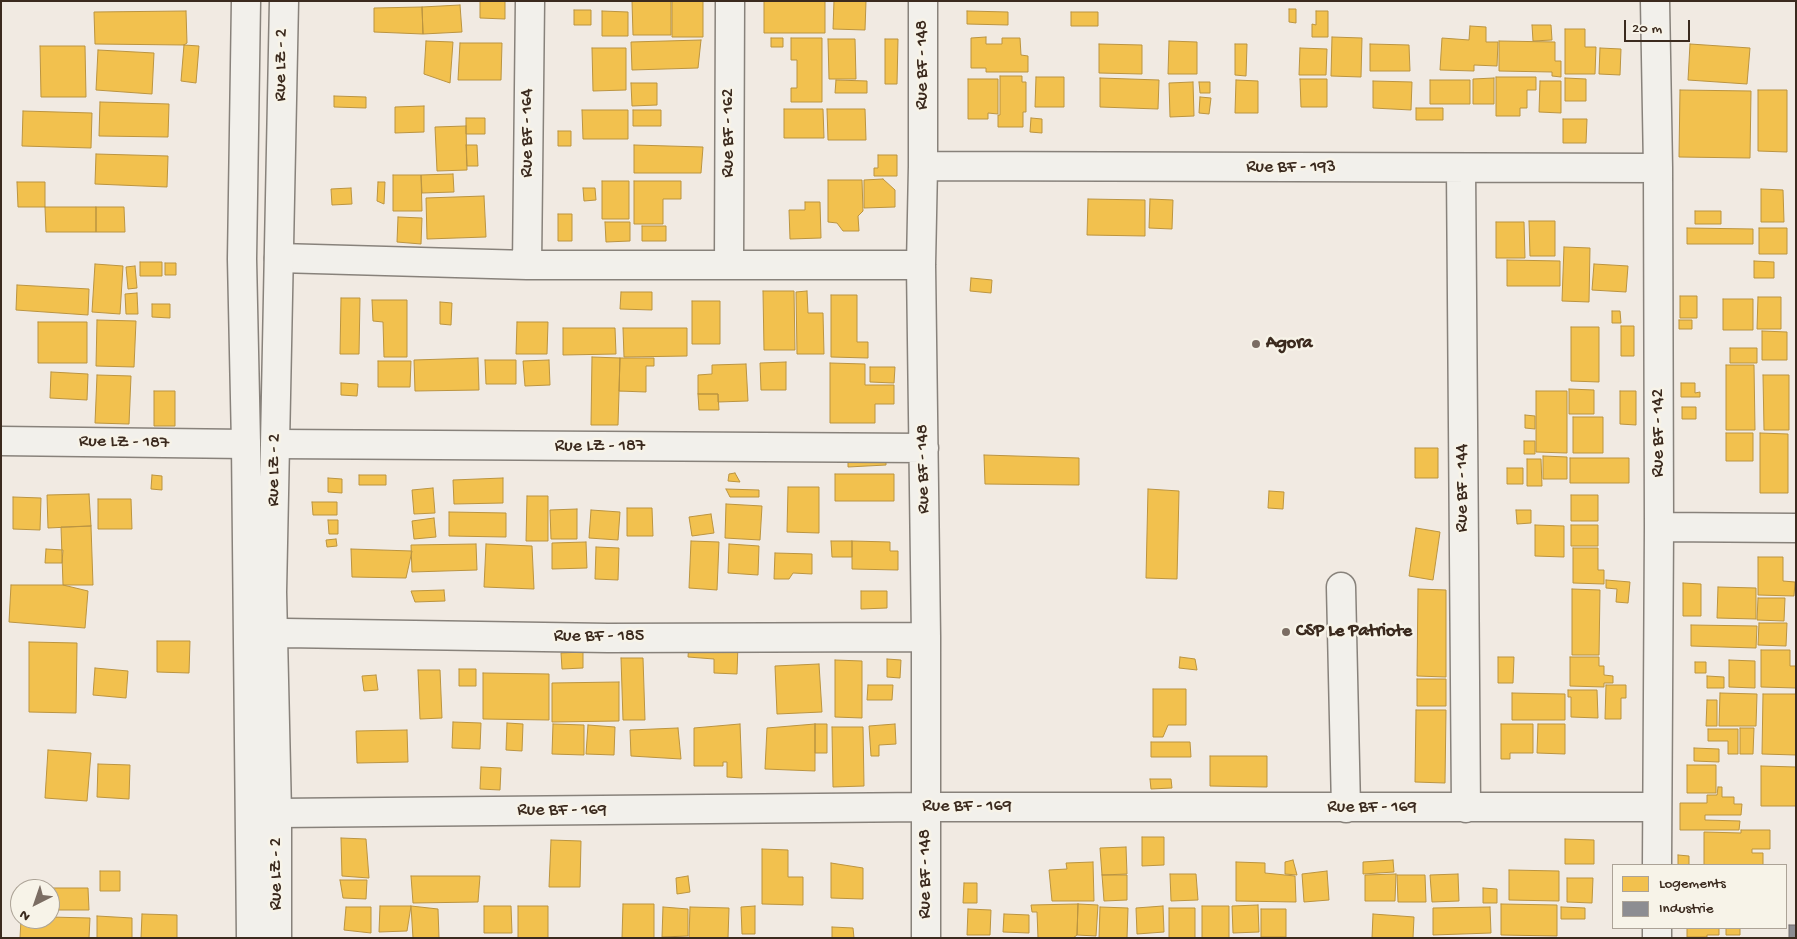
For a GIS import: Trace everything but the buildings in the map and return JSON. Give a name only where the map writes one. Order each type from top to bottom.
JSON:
[{"type":"street","name":"Rue LZ - 2","points":[[246,1],[242,259],[246,444],[251,938]]},
{"type":"street","name":"Rue LZ - 2","points":[[277,938],[277,813],[272,592],[284,1]]},
{"type":"street","name":"Rue BF - 164","points":[[527,265],[530,1]]},
{"type":"street","name":"Rue BF - 162","points":[[729,264],[730,1]]},
{"type":"street","name":"Rue BF - 148","points":[[923,1],[921,265],[926,637],[926,938]]},
{"type":"street","name":"Rue BF - 142","points":[[1655,1],[1658,168],[1659,527],[1657,864]]},
{"type":"street","name":"Rue BF - 193","points":[[923,166],[1461,169],[1658,168]]},
{"type":"street","name":"Rue BF - 144","points":[[1461,169],[1466,808]]},
{"type":"street","points":[[279,258],[527,265],[921,265]]},
{"type":"street","name":"Rue LZ - 187","points":[[1,441],[246,444]]},
{"type":"street","name":"Rue LZ - 187","points":[[276,444],[924,448]]},
{"type":"street","points":[[1659,527],[1796,528]]},
{"type":"street","points":[[1341,587],[1346,808]]},
{"type":"street","name":"Rue BF - 185","points":[[273,634],[608,638],[926,637]]},
{"type":"street","name":"Rue BF - 169","points":[[277,813],[925,807],[1657,807]]},
{"type":"place","name":"Agora","points":[[1256,344]]},
{"type":"place","name":"CSP Le Patriote","points":[[1286,632]]}]
